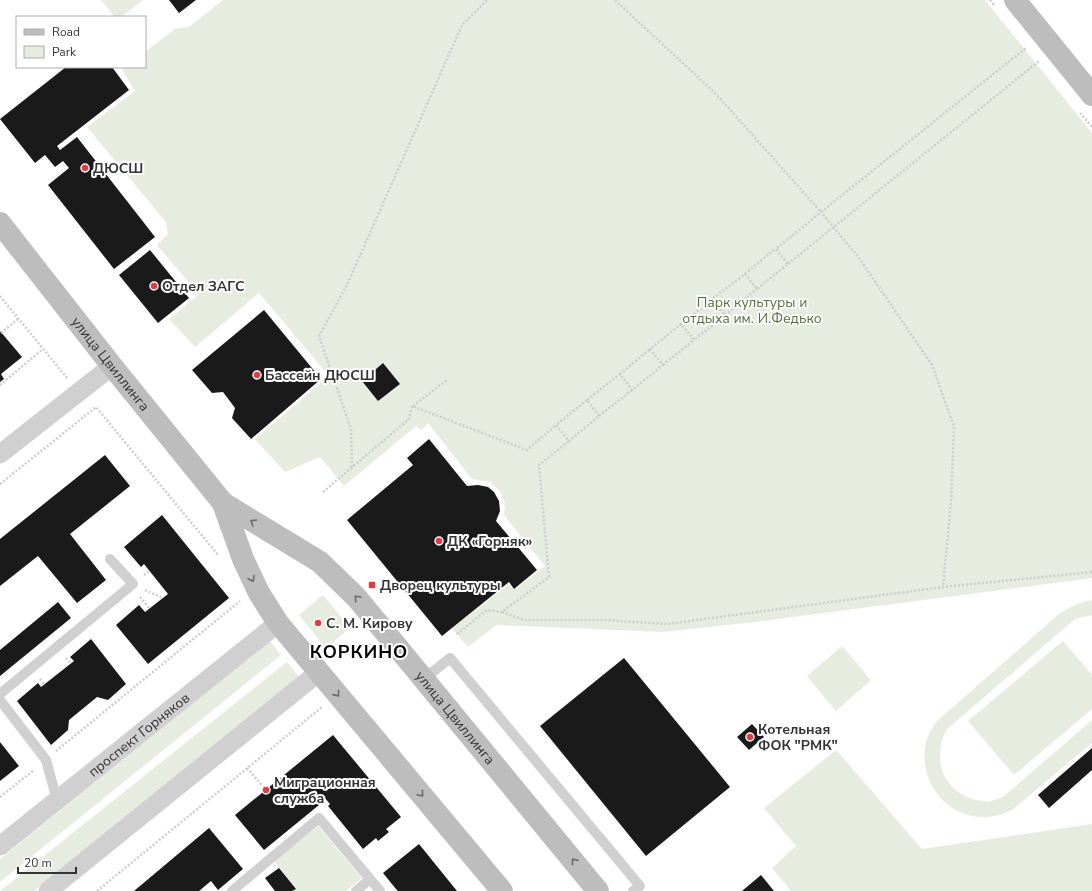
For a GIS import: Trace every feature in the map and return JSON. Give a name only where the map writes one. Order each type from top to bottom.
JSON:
[{"type":"street","points":[[1015,0],[1092,95]]},
{"type":"street","name":"улица Цвиллинга","points":[[0,223],[112,366],[223,503],[320,562],[358,598],[591,888]]},
{"type":"street","points":[[0,454],[112,366]]},
{"type":"street","name":"улица Цвиллинга","points":[[223,503],[243,560],[259,593],[278,622],[502,891]]},
{"type":"street","name":"проспект Горняков","points":[[0,846],[278,622]]},
{"type":"street","points":[[48,891],[320,672]]},
{"type":"lane","points":[[0,694],[133,584],[110,559]]},
{"type":"lane","points":[[424,679],[450,658],[640,886],[633,891]]},
{"type":"lane","points":[[0,700],[46,760],[57,800]]},
{"type":"lane","points":[[232,891],[319,818],[380,891]]},
{"type":"lane","points":[[356,891],[370,879]]},
{"type":"path","points":[[352,467],[351,429],[318,336],[347,286],[462,25],[487,0]]},
{"type":"path","points":[[615,0],[716,94],[821,212],[859,258],[932,365],[954,427],[951,501],[943,587]]},
{"type":"path","points":[[412,406],[526,450],[1027,46]]},
{"type":"path","points":[[502,612],[549,577],[539,465],[1039,61]]},
{"type":"path","points":[[776,249],[788,264]]},
{"type":"path","points":[[745,274],[757,289]]},
{"type":"path","points":[[0,296],[78,393]]},
{"type":"path","points":[[712,299],[725,315]]},
{"type":"path","points":[[1,332],[18,319]]},
{"type":"path","points":[[681,324],[694,340]]},
{"type":"path","points":[[0,385],[43,349]]},
{"type":"path","points":[[650,349],[663,365]]},
{"type":"path","points":[[620,374],[632,390]]},
{"type":"path","points":[[323,492],[409,419],[412,406],[447,380]]},
{"type":"path","points":[[587,400],[599,416]]},
{"type":"path","points":[[0,484],[96,407],[222,559]]},
{"type":"path","points":[[556,425],[569,441]]},
{"type":"path","points":[[457,634],[487,610],[502,612],[524,620],[605,620],[668,624],[943,587],[1092,572]]},
{"type":"path","points":[[133,584],[162,598]]},
{"type":"path","points":[[0,797],[244,598]]},
{"type":"path","points":[[97,891],[102,890],[324,705]]},
{"type":"path","points":[[247,768],[266,790]]},
{"type":"green space","points":[[101,0],[143,0],[122,16],[114,16]]},
{"type":"green space","name":"Парк культуры и отдыха им. И.Федько","points":[[223,0],[985,0],[1092,133],[1092,578],[755,622],[663,632],[496,625],[468,647],[452,628],[509,584],[514,590],[545,566],[504,515],[504,500],[499,490],[490,482],[472,479],[428,423],[421,430],[416,426],[344,486],[320,457],[285,472],[255,439],[329,376],[259,293],[195,347],[169,319],[199,294],[157,245],[168,234],[166,222],[87,127],[135,91],[122,70],[125,68],[146,68],[146,51],[175,29],[189,27]]},
{"type":"green space","points":[[323,595],[350,628],[326,648],[299,615]]},
{"type":"green space","points":[[1092,600],[1092,615],[1075,619],[947,729],[940,748],[940,758],[945,777],[958,792],[973,799],[991,801],[1003,797],[1092,720],[1092,743],[1012,810],[992,816],[972,816],[959,812],[948,805],[932,786],[927,774],[925,761],[926,741],[936,722],[1059,614],[1075,605]]},
{"type":"green space","points":[[270,641],[281,655],[0,882],[0,859]]},
{"type":"green space","points":[[1063,641],[1092,675],[1092,709],[1014,775],[968,721]]},
{"type":"green space","points":[[842,646],[871,680],[836,711],[807,676]]},
{"type":"green space","points":[[287,662],[300,678],[34,891],[0,891]]},
{"type":"green space","points":[[836,750],[922,849],[1092,824],[1092,891],[791,891],[772,868],[796,846],[764,808]]},
{"type":"green space","points":[[318,826],[362,878],[346,891],[292,891],[295,888],[274,861]]},
{"type":"building","points":[[169,0],[196,0],[179,13]]},
{"type":"building","name":"ДЮСШ","points":[[65,68],[113,68],[129,90],[57,146],[60,150],[77,137],[155,237],[114,269],[48,185],[69,168],[63,161],[55,167],[45,155],[35,163],[0,119]]},
{"type":"building","name":"Отдел ЗАГС","points":[[150,250],[189,298],[158,323],[119,275]]},
{"type":"building","name":"Бассейн ДЮСШ","points":[[264,310],[321,379],[251,439],[232,418],[235,408],[223,392],[212,393],[192,370]]},
{"type":"building","points":[[0,331],[22,357],[1,374],[4,379],[0,382]]},
{"type":"building","points":[[383,363],[400,384],[378,401],[362,381]]},
{"type":"building","name":"ДК «Горняк»","points":[[429,439],[467,486],[478,485],[488,487],[494,492],[499,501],[500,511],[496,521],[537,570],[514,589],[509,582],[442,636],[347,520],[413,465],[407,458]]},
{"type":"building","points":[[105,455],[130,486],[70,534],[106,580],[77,603],[38,556],[0,586],[0,539]]},
{"type":"building","points":[[162,515],[229,598],[148,664],[116,625],[139,605],[145,612],[168,594],[144,564],[141,567],[124,547]]},
{"type":"building","points":[[58,602],[71,618],[0,676],[0,650]]},
{"type":"building","points":[[91,639],[126,684],[108,700],[97,697],[69,720],[68,730],[51,745],[17,701],[38,683],[41,687],[74,661],[70,657]]},
{"type":"building","points":[[624,658],[730,787],[646,856],[540,726]]},
{"type":"building","name":"Котельная ФОК \"РМК\"","points":[[752,724],[764,737],[749,750],[737,737]]},
{"type":"building","points":[[333,735],[401,817],[386,829],[389,832],[378,841],[376,838],[363,849],[328,806],[330,804],[323,796],[316,801],[319,805],[264,850],[235,815]]},
{"type":"building","points":[[0,742],[19,766],[0,781]]},
{"type":"building","points":[[1092,748],[1092,770],[1049,808],[1038,795]]},
{"type":"building","points":[[209,828],[243,869],[218,890],[211,881],[199,891],[134,891]]},
{"type":"building","points":[[419,844],[457,891],[398,891],[383,873]]},
{"type":"building","points":[[279,868],[296,889],[292,891],[275,891],[265,878]]},
{"type":"building","points":[[761,875],[774,891],[742,891]]},
{"type":"place","name":"ДЮСШ","points":[[85,168]]},
{"type":"place","name":"Отдел ЗАГС","points":[[154,286]]},
{"type":"place","name":"Бассейн ДЮСШ","points":[[257,375]]},
{"type":"place","name":"ДК «Горняк»","points":[[439,541]]},
{"type":"place","name":"Дворец культуры","points":[[372,585]]},
{"type":"place","name":"С. М. Кирову","points":[[318,623]]},
{"type":"place","name":"Котельная ФОК \"РМК\"","points":[[750,737]]},
{"type":"place","name":"Миграционная служба","points":[[266,790]]},
{"type":"district","name":"КОРКИНО","points":[[359,652]]}]
